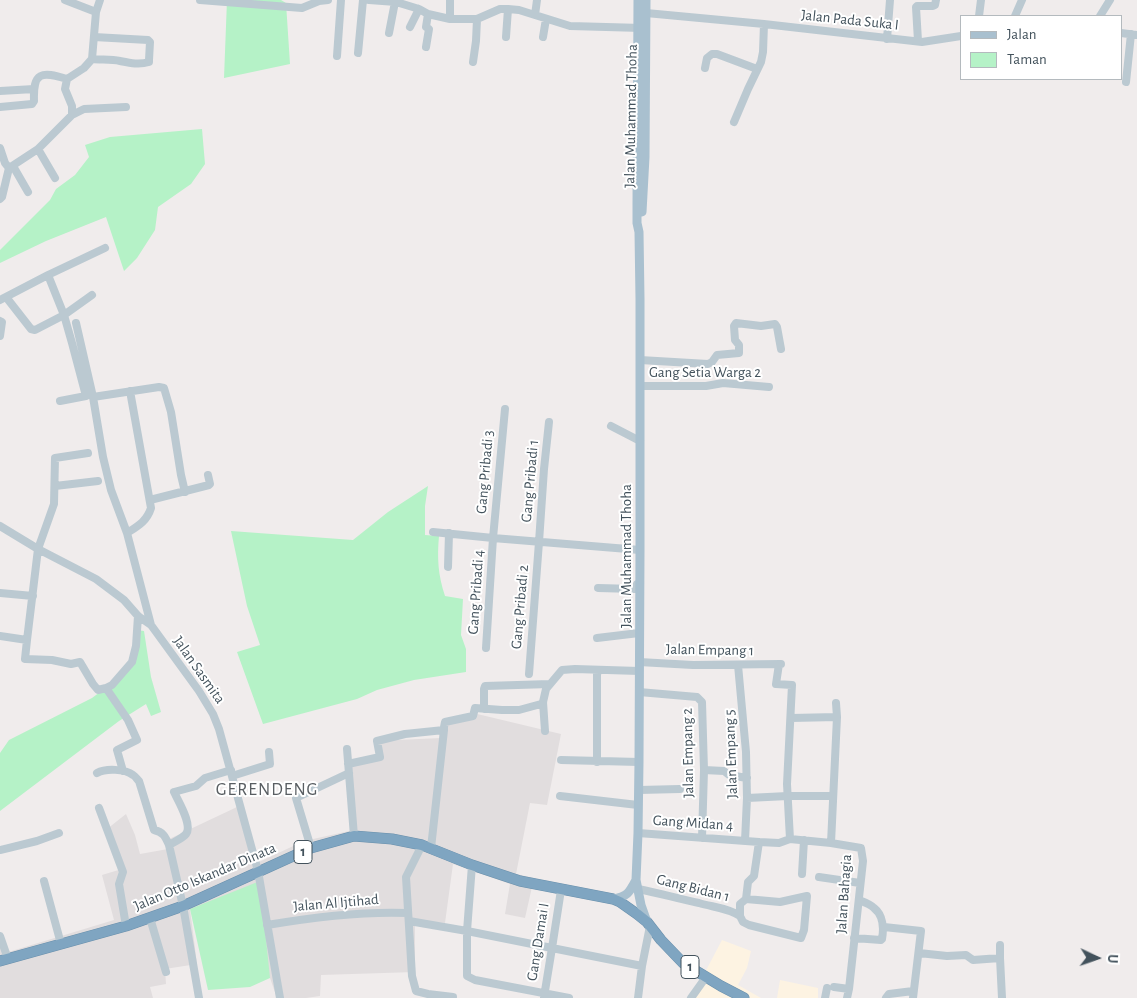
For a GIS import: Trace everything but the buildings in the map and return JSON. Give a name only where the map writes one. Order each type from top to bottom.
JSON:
[{"type":"highway","name":"Jalan Otto Iskandar Dinata","points":[[4,960],[150,918],[183,906],[311,848],[354,836],[392,839],[426,846],[520,882],[613,900],[626,906],[648,924]]},
{"type":"highway","name":"1","points":[[648,924],[683,963],[744,998]]},
{"type":"main road","name":"Jalan Muhammad Thoha","points":[[638,0],[642,29],[637,205],[640,299],[640,692],[637,885],[648,924]]},
{"type":"main road","name":"Jalan Muhammad Thoha","points":[[642,29],[646,14],[646,0]]},
{"type":"main road","points":[[613,900],[628,894],[637,885]]},
{"type":"street","points":[[65,0],[96,12]]},
{"type":"street","points":[[72,115],[72,106],[64,90],[67,79],[84,68],[92,60],[96,12],[100,0]]},
{"type":"street","points":[[200,0],[284,3],[302,8],[319,1],[328,0]]},
{"type":"street","points":[[337,56],[341,0]]},
{"type":"street","points":[[358,53],[363,0]]},
{"type":"street","points":[[369,0],[396,1],[428,14],[450,19],[477,19],[500,9],[508,9],[519,10],[570,26],[642,29]]},
{"type":"street","points":[[450,0],[450,19]]},
{"type":"street","points":[[535,15],[537,0]]},
{"type":"street","points":[[887,38],[890,0]]},
{"type":"street","points":[[918,41],[916,7],[933,6],[936,0]]},
{"type":"street","points":[[978,15],[981,0]]},
{"type":"street","points":[[1015,15],[1022,0]]},
{"type":"street","points":[[1101,15],[1110,0]]},
{"type":"street","points":[[389,32],[396,1]]},
{"type":"street","points":[[506,37],[508,9]]},
{"type":"street","points":[[410,27],[419,10]]},
{"type":"street","points":[[426,47],[429,29],[426,27],[428,14]]},
{"type":"street","name":"Jalan Pada Suka I","points":[[646,14],[764,24],[927,42],[960,36]]},
{"type":"street","points":[[473,62],[477,19]]},
{"type":"street","points":[[543,37],[546,19]]},
{"type":"street","points":[[734,122],[761,62],[764,24]]},
{"type":"street","points":[[1126,82],[1134,35]]},
{"type":"street","points":[[92,60],[118,60],[132,63],[149,62],[150,52],[149,40],[94,37]]},
{"type":"street","points":[[705,68],[708,58],[712,54],[717,54],[757,69]]},
{"type":"street","points":[[0,108],[32,104],[34,101],[35,81],[44,74],[67,79]]},
{"type":"street","points":[[0,91],[34,89]]},
{"type":"street","points":[[0,199],[11,167],[38,149],[72,115],[84,109],[126,107]]},
{"type":"street","points":[[0,148],[1,157],[11,167],[28,192]]},
{"type":"street","points":[[38,149],[55,178]]},
{"type":"street","points":[[92,295],[64,315],[35,330],[32,330],[3,299],[48,275],[106,248]]},
{"type":"street","points":[[48,275],[77,346],[111,490],[127,533],[144,620],[132,662],[112,685],[98,690],[80,662],[71,664],[52,660],[25,659],[38,548],[54,504],[54,458],[88,453]]},
{"type":"street","points":[[0,321],[2,322],[0,336]]},
{"type":"street","points":[[76,323],[77,346]]},
{"type":"street","points":[[640,360],[708,364],[717,356],[739,353],[739,345],[735,340],[734,326],[736,323],[761,326],[775,324],[781,349]]},
{"type":"street","name":"Gang Setia Warga 2","points":[[640,386],[706,386],[723,383],[770,387]]},
{"type":"street","points":[[60,401],[159,387],[166,389],[185,492]]},
{"type":"street","points":[[127,533],[142,524],[149,515],[151,508],[130,391]]},
{"type":"street","name":"Gang Pribadi 3","points":[[493,538],[505,409]]},
{"type":"street","name":"Gang Pribadi 1","points":[[539,542],[549,422]]},
{"type":"street","points":[[612,426],[640,441]]},
{"type":"street","points":[[150,500],[209,486],[208,474]]},
{"type":"street","points":[[55,486],[98,481]]},
{"type":"street","name":"Jalan Sasmita","points":[[0,526],[96,579],[124,600],[144,620],[199,691],[213,714],[232,773],[258,871],[280,998]]},
{"type":"street","points":[[433,532],[640,550]]},
{"type":"street","points":[[448,567],[449,533]]},
{"type":"street","name":"Gang Pribadi 4","points":[[486,648],[493,538]]},
{"type":"street","name":"Gang Pribadi 2","points":[[528,674],[539,542]]},
{"type":"street","points":[[598,588],[636,589],[637,584],[640,583]]},
{"type":"street","points":[[0,593],[33,596]]},
{"type":"street","points":[[597,638],[639,633]]},
{"type":"street","points":[[0,636],[27,640]]},
{"type":"street","name":"Jalan Empang 1","points":[[550,684],[562,670],[599,671],[639,667],[780,664],[776,684],[792,685],[791,718]]},
{"type":"street","name":"Jalan Empang 5","points":[[738,665],[745,731],[747,778],[745,841]]},
{"type":"street","points":[[597,762],[597,673],[599,671]]},
{"type":"street","points":[[545,730],[543,702],[546,689],[550,684]]},
{"type":"street","points":[[484,709],[485,686],[550,684]]},
{"type":"street","points":[[106,688],[128,720],[137,740],[117,750],[123,771]]},
{"type":"street","name":"Jalan Empang 2","points":[[640,692],[697,697],[702,702],[704,770],[702,838]]},
{"type":"street","points":[[453,997],[416,991],[412,976],[406,877],[426,846],[445,722],[472,716],[475,708],[519,710],[543,702]]},
{"type":"street","points":[[831,843],[836,703]]},
{"type":"street","points":[[790,839],[787,784],[791,718],[837,717]]},
{"type":"street","points":[[348,764],[380,757],[377,741],[405,734],[444,730]]},
{"type":"street","points":[[347,749],[354,836]]},
{"type":"street","points":[[169,845],[186,835],[188,831],[188,822],[174,792],[196,786],[205,778],[270,764],[269,752]]},
{"type":"street","points":[[560,760],[639,762]]},
{"type":"street","points":[[97,773],[102,770],[123,771],[133,774],[139,781],[154,830],[162,832],[166,837],[183,906],[199,998]]},
{"type":"street","points":[[704,770],[724,771],[729,776],[747,778]]},
{"type":"street","points":[[311,848],[296,798],[349,773]]},
{"type":"street","points":[[638,790],[680,789]]},
{"type":"street","points":[[560,796],[638,805]]},
{"type":"street","points":[[747,798],[833,796]]},
{"type":"street","points":[[99,808],[123,872],[119,884],[126,926]]},
{"type":"street","points":[[0,850],[59,833]]},
{"type":"street","name":"Gang Midan 4","points":[[638,833],[745,841]]},
{"type":"street","name":"Jalan Bahagia","points":[[745,841],[779,843],[790,839],[861,848],[863,861],[849,995]]},
{"type":"street","points":[[802,874],[804,840]]},
{"type":"street","points":[[740,916],[740,904],[746,899],[748,882],[754,876],[759,842]]},
{"type":"street","points":[[472,865],[467,931],[468,978],[544,996],[570,998]]},
{"type":"street","points":[[819,877],[860,883]]},
{"type":"street","points":[[44,881],[61,944]]},
{"type":"street","name":"Gang Bidan 1","points":[[637,885],[659,893],[734,912],[740,916],[743,922],[749,925],[801,938],[804,930],[807,896],[780,902],[746,899]]},
{"type":"street","name":"Gang Damai I","points":[[544,996],[560,890]]},
{"type":"street","points":[[854,938],[882,940],[884,927],[874,907],[859,900]]},
{"type":"street","name":"Jalan Al Ijtihad","points":[[268,926],[302,919],[378,912],[642,966]]},
{"type":"street","points":[[150,918],[166,972]]},
{"type":"street","points":[[638,998],[648,924]]},
{"type":"street","points":[[884,927],[921,931],[913,994],[889,994],[886,998]]},
{"type":"street","points":[[0,936],[4,960]]},
{"type":"street","points":[[1000,945],[1002,998]]},
{"type":"street","points":[[919,953],[947,956],[966,955],[973,960],[1000,958]]},
{"type":"street","points":[[691,998],[706,977]]},
{"type":"street","points":[[825,998],[830,988],[849,995]]},
{"type":"shaded area","points":[[473,713],[561,734],[547,805],[530,803],[516,874],[534,878],[525,918],[505,914],[510,884],[453,864],[445,923],[415,921],[415,972],[321,975],[320,996],[277,998],[270,978],[190,909],[197,964],[165,969],[166,984],[150,987],[153,998],[0,998],[0,937],[5,953],[114,920],[102,875],[122,869],[107,829],[126,814],[135,835],[140,854],[168,849],[165,841],[237,807],[257,863],[304,841],[354,830],[349,765],[380,760],[378,742],[395,735],[397,740],[441,738],[444,720]]},
{"type":"shaded area","points":[[722,940],[751,951],[747,968],[738,985],[761,998],[689,998]]},
{"type":"shaded area","points":[[780,980],[818,988],[818,998],[777,998]]},
{"type":"green space","points":[[227,0],[281,0],[286,3],[290,64],[224,78]]},
{"type":"green space","points":[[202,129],[205,164],[191,184],[158,207],[155,230],[137,258],[124,271],[106,217],[46,241],[0,263],[0,250],[50,200],[56,189],[75,175],[89,157],[85,145],[110,137]]},
{"type":"green space","points":[[428,486],[425,506],[425,535],[439,536],[439,566],[445,596],[463,599],[461,635],[466,649],[466,672],[414,680],[377,690],[357,699],[263,724],[237,652],[260,645],[247,606],[231,531],[353,540],[388,512]]},
{"type":"green space","points":[[137,630],[144,631],[151,677],[161,712],[151,716],[146,704],[119,721],[0,811],[0,753],[9,740],[92,698],[116,680],[130,663]]},
{"type":"green space","points":[[260,881],[270,978],[250,987],[208,990],[190,909]]},
{"type":"district","name":"GERENDENG","points":[[267,790]]}]
